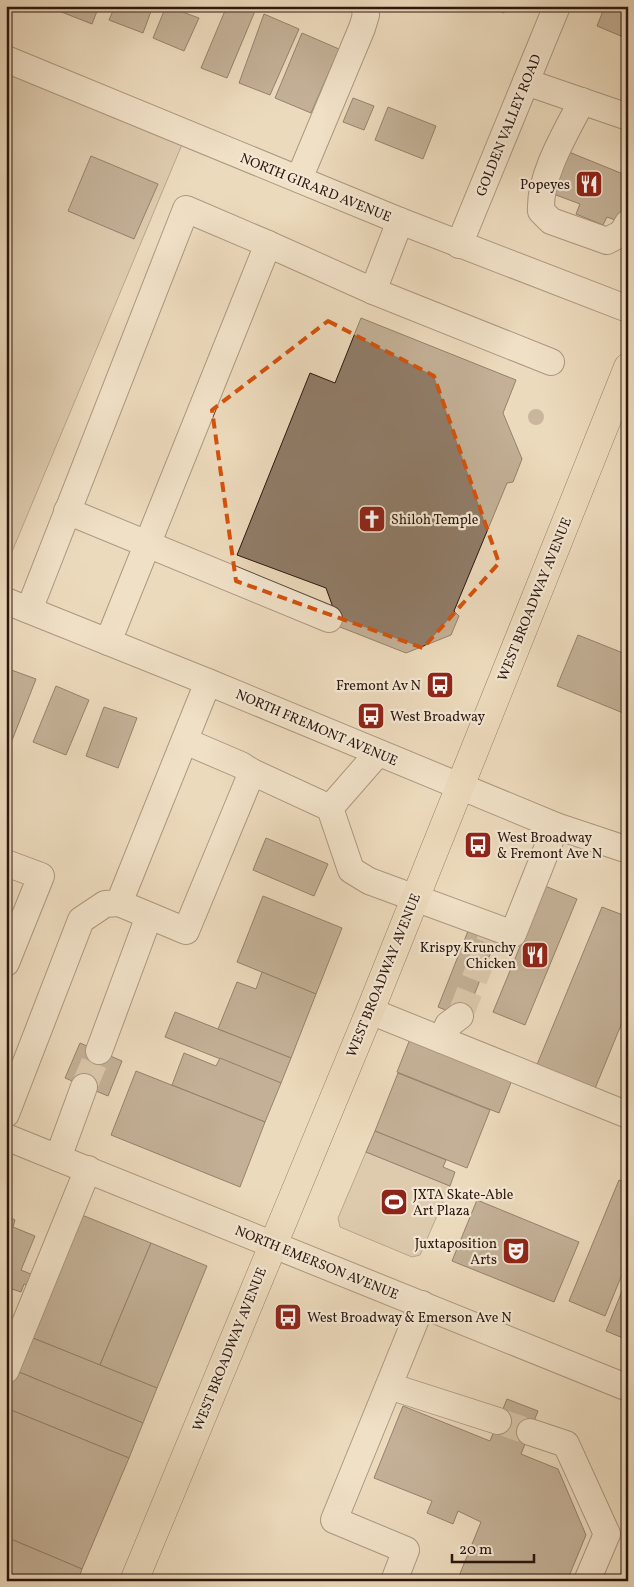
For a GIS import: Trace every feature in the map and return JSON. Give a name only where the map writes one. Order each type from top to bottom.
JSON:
[{"type":"main road","name":"WEST BROADWAY AVENUE","points":[[134,1581],[370,1011],[628,367]]},
{"type":"street","points":[[300,180],[362,28],[366,15],[364,6]]},
{"type":"street","name":"GOLDEN VALLEY ROAD","points":[[459,245],[557,6]]},
{"type":"street","name":"NORTH GIRARD AVENUE","points":[[6,60],[459,245],[628,310]]},
{"type":"street","points":[[526,82],[628,117]]},
{"type":"street","points":[[582,101],[558,148],[540,196],[540,211],[551,221],[607,241],[622,233],[628,223]]},
{"type":"street","points":[[18,606],[67,511],[186,210],[373,291],[551,362]]},
{"type":"street","points":[[373,291],[400,221]]},
{"type":"street","points":[[108,642],[268,244]]},
{"type":"street","points":[[67,511],[149,543],[329,619]]},
{"type":"street","name":"NORTH FREMONT AVENUE","points":[[18,606],[208,682],[556,826],[628,850]]},
{"type":"street","points":[[119,903],[208,682]]},
{"type":"street","points":[[185,741],[241,764],[252,772],[330,808],[351,870],[369,881],[414,898],[484,932],[513,934],[556,826]]},
{"type":"street","points":[[330,808],[378,753]]},
{"type":"street","points":[[6,1114],[81,920],[105,904],[119,903],[186,930],[252,772]]},
{"type":"street","points":[[6,863],[41,876],[6,964]]},
{"type":"street","points":[[99,1051],[149,916]]},
{"type":"street","points":[[370,1011],[449,1023],[628,1115]]},
{"type":"street","points":[[58,1158],[84,1087]]},
{"type":"street","name":"NORTH EMERSON AVENUE","points":[[6,1137],[628,1388]]},
{"type":"street","points":[[6,1370],[88,1170]]},
{"type":"street","points":[[394,1581],[406,1550],[334,1520],[422,1304]]},
{"type":"street","points":[[389,1386],[498,1422]]},
{"type":"street","points":[[530,1432],[566,1444],[607,1534],[587,1581]]},
{"type":"highlighted area","points":[[328,321],[434,376],[499,563],[423,648],[236,581],[212,410]]},
{"type":"shaded area","points":[[6,70],[183,142],[6,566]]},
{"type":"shaded area","name":"JXTA Skate-Able Art Plaza","points":[[366,1152],[450,1186],[420,1255],[412,1257],[340,1227],[338,1218]]},
{"type":"building","points":[[61,6],[99,6],[92,24],[59,11]]},
{"type":"building","points":[[115,6],[153,6],[143,33],[109,20]]},
{"type":"building","points":[[166,6],[199,18],[184,51],[153,38]]},
{"type":"building","points":[[227,6],[243,6],[255,11],[227,78],[201,68]]},
{"type":"building","points":[[487,6],[506,6],[504,13]]},
{"type":"building","points":[[605,6],[628,6],[628,39],[597,26]]},
{"type":"building","points":[[264,14],[299,29],[270,95],[239,83]]},
{"type":"building","points":[[302,33],[339,49],[311,113],[275,98]]},
{"type":"building","points":[[353,98],[374,106],[364,130],[343,122]]},
{"type":"building","points":[[388,107],[436,126],[423,159],[375,140]]},
{"type":"building","name":"Popeyes","points":[[564,150],[628,176],[628,198],[618,221],[607,217],[603,225],[576,214],[580,204],[548,192]]},
{"type":"building","points":[[91,156],[158,184],[134,239],[68,211]]},
{"type":"building","name":"Shiloh Temple","points":[[361,318],[516,380],[503,413],[522,459],[513,482],[507,483],[454,611],[459,616],[451,635],[406,653],[340,627],[326,588],[237,555],[310,373],[335,383]]},
{"type":"building","points":[[578,635],[628,655],[628,715],[557,686]]},
{"type":"building","points":[[6,668],[36,679],[11,743],[6,741]]},
{"type":"building","points":[[56,686],[89,700],[66,755],[33,742]]},
{"type":"building","points":[[104,707],[137,718],[118,768],[86,756]]},
{"type":"building","points":[[266,838],[328,864],[314,896],[253,870]]},
{"type":"building","name":"Krispy Krunchy Chicken","points":[[545,886],[577,899],[525,1025],[493,1012]]},
{"type":"building","points":[[263,896],[342,928],[316,994],[237,962]]},
{"type":"building","points":[[602,907],[628,917],[628,1008],[594,1091],[536,1067]]},
{"type":"building","points":[[468,931],[495,942],[465,1018],[438,1007]]},
{"type":"building","points":[[262,972],[316,994],[291,1058],[218,1029],[237,982],[256,989]]},
{"type":"building","points":[[175,1012],[291,1058],[281,1083],[165,1037]]},
{"type":"building","points":[[410,1039],[512,1080],[499,1113],[397,1072]]},
{"type":"building","points":[[80,1043],[122,1061],[108,1096],[65,1078]]},
{"type":"building","points":[[184,1053],[216,1066],[220,1058],[281,1083],[265,1122],[172,1085]]},
{"type":"building","points":[[136,1071],[265,1122],[240,1187],[111,1135]]},
{"type":"building","points":[[398,1073],[490,1110],[467,1168],[375,1131]]},
{"type":"building","points":[[375,1131],[446,1160],[443,1167],[455,1172],[450,1186],[366,1152]]},
{"type":"building","points":[[619,1180],[628,1183],[628,1260],[605,1316],[569,1301]]},
{"type":"building","name":"Juxtaposition Arts","points":[[477,1200],[579,1242],[554,1302],[452,1261]]},
{"type":"building","points":[[77,1213],[151,1243],[100,1365],[28,1336]]},
{"type":"building","points":[[8,1216],[15,1220],[13,1227],[35,1236],[21,1270],[33,1275],[29,1286],[24,1284],[21,1292],[12,1289],[6,1304],[6,1217]]},
{"type":"building","points":[[151,1243],[207,1266],[157,1388],[100,1365]]},
{"type":"building","points":[[628,1276],[628,1340],[606,1331]]},
{"type":"building","points":[[28,1336],[157,1388],[143,1423],[14,1370]]},
{"type":"building","points":[[14,1370],[143,1423],[129,1458],[6,1408],[6,1388]]},
{"type":"building","points":[[507,1399],[538,1411],[521,1454],[558,1469],[586,1535],[567,1581],[457,1581],[481,1522],[458,1511],[453,1524],[427,1513],[432,1501],[374,1478],[403,1406],[490,1441]]},
{"type":"building","points":[[6,1408],[129,1458],[82,1569],[6,1537]]},
{"type":"building","points":[[6,1537],[82,1569],[78,1581],[28,1581],[6,1572]]},
{"type":"building","points":[[10,1573],[28,1581],[7,1581]]},
{"type":"tunnel","points":[[460,1016],[490,940]]},
{"type":"tunnel","points":[[84,1087],[99,1051]]},
{"type":"tunnel","points":[[498,1421],[530,1432]]},
{"type":"place","name":"Popeyes","points":[[589,184]]},
{"type":"place","name":"Shiloh Temple","points":[[372,519]]},
{"type":"place","name":"Fremont Av N","points":[[440,685]]},
{"type":"place","name":"West Broadway","points":[[371,716]]},
{"type":"place","name":"West Broadway & Fremont Ave N","points":[[478,845]]},
{"type":"place","name":"Krispy Krunchy Chicken","points":[[535,955]]},
{"type":"place","name":"JXTA Skate-Able Art Plaza","points":[[394,1202]]},
{"type":"place","name":"Juxtaposition Arts","points":[[516,1251]]},
{"type":"place","name":"West Broadway & Emerson Ave N","points":[[288,1317]]}]
